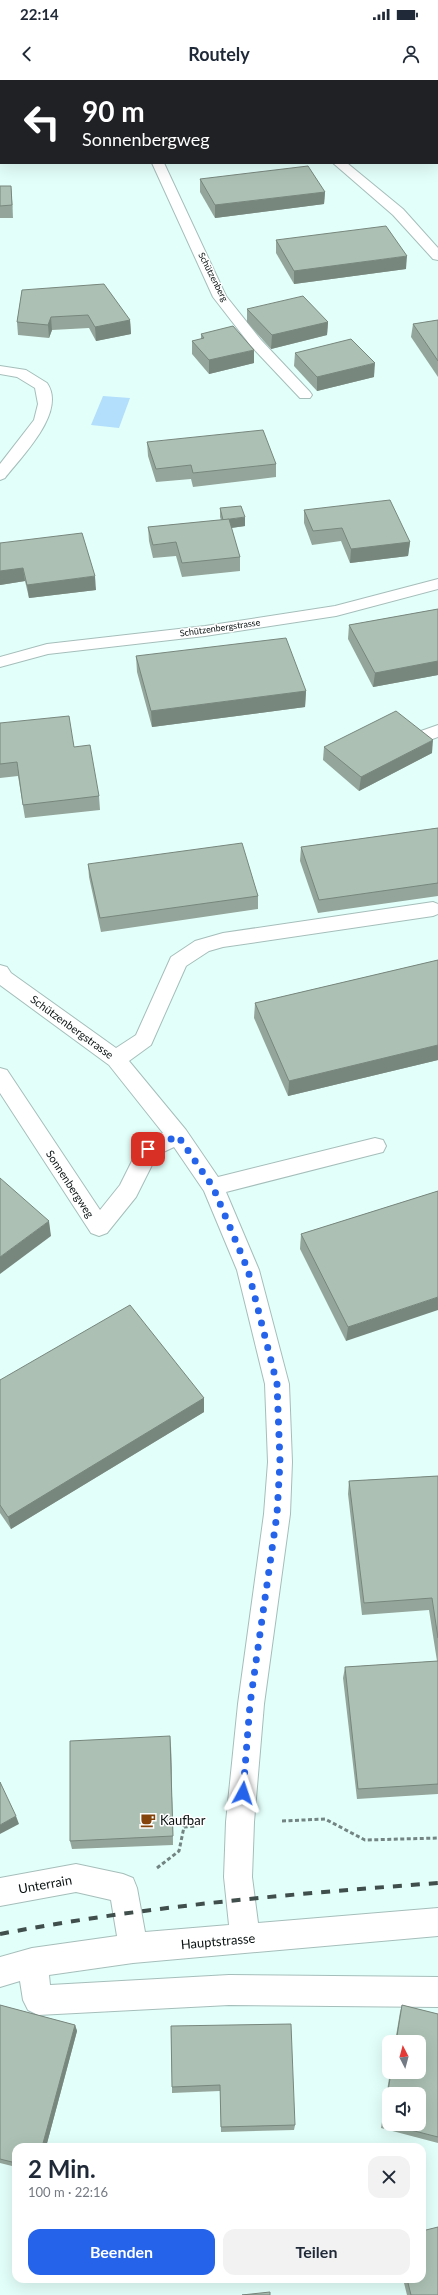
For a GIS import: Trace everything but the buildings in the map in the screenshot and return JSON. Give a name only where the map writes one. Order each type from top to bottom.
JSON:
[{"type":"street","name":"Schützenberg","points":[[158,164],[220,297],[256,343],[305,395]]},
{"type":"street","points":[[340,164],[398,212],[438,256]]},
{"type":"street","points":[[0,370],[21,373],[42,386],[45,404],[40,420],[0,475]]},
{"type":"street","name":"Schützenbergstrasse","points":[[0,662],[47,649],[205,631],[336,611],[438,584]]},
{"type":"street","points":[[116,1059],[144,1040],[178,962],[202,946],[224,940],[433,909]]},
{"type":"street","name":"Schützenbergstrasse","points":[[0,972],[4,978],[116,1059],[178,1136],[213,1187],[248,1270],[277,1384],[280,1462],[277,1514],[250,1704],[240,1822],[238,1877],[245,1938]]},
{"type":"street","name":"Sonnenbergweg","points":[[0,1076],[99,1227],[128,1191],[148,1149],[178,1136]]},
{"type":"street","points":[[213,1187],[375,1146]]},
{"type":"street","name":"Unterrain","points":[[0,1892],[76,1878],[123,1888],[134,1948]]},
{"type":"street","name":"Hauptstrasse","points":[[0,1972],[32,1963],[134,1948],[438,1922]]},
{"type":"street","points":[[32,1963],[38,2000],[229,1990],[438,1992]]},
{"type":"path","points":[[240,1822],[325,1819],[365,1840],[438,1838]]},
{"type":"water","points":[[103,396],[130,398],[119,428],[91,425]]},
{"type":"railway","points":[[0,1934],[54,1924],[164,1908],[438,1883]]},
{"type":"place","name":"Kaufbar","points":[[148,1820]]},
{"type":"route","points":[[148,1149],[178,1136],[213,1187],[248,1270],[277,1384],[280,1462],[277,1514],[250,1704],[243,1793]]}]
